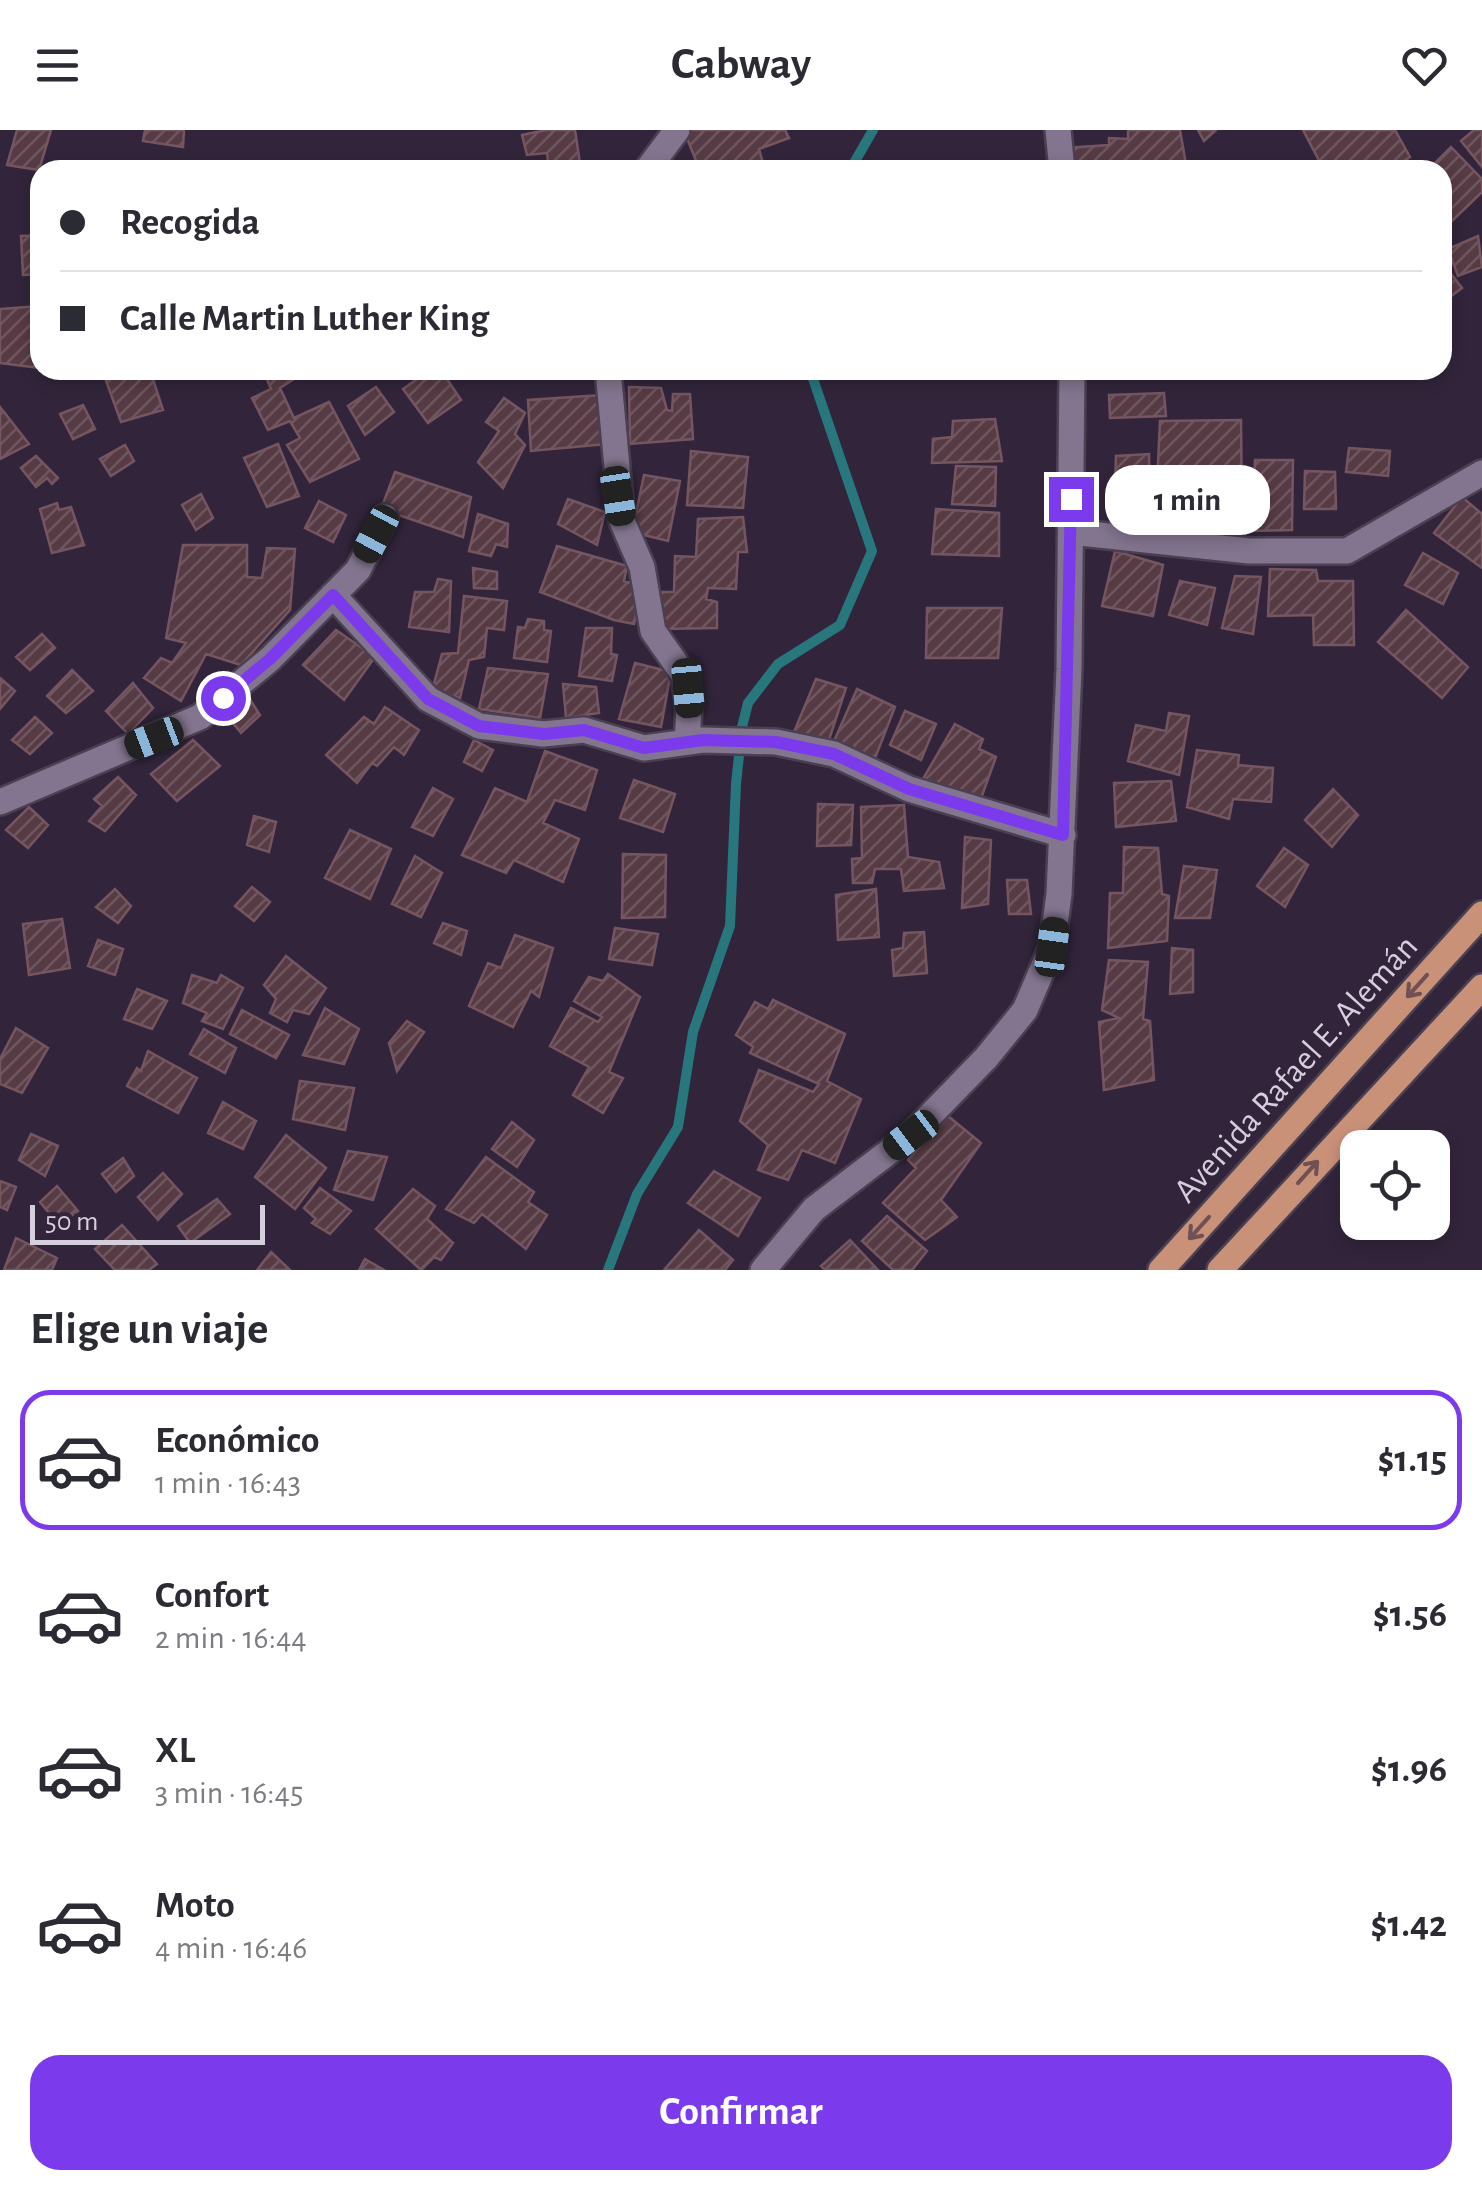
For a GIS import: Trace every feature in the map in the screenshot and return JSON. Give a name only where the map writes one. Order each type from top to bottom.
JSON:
[{"type":"main road","name":"Avenida Rafael E. Alemán","points":[[1162,1270],[1482,914]]},
{"type":"main road","points":[[1220,1270],[1482,987]]},
{"type":"street","points":[[654,160],[677,130]]},
{"type":"street","points":[[1058,130],[1061,160]]},
{"type":"street","points":[[609,380],[622,521],[642,567],[653,631],[684,675],[689,708],[686,742]]},
{"type":"street","points":[[763,1270],[814,1208],[911,1135],[986,1058],[1025,1010],[1052,947],[1063,835],[1072,380]]},
{"type":"street","points":[[1070,532],[1250,551],[1348,551],[1482,473]]},
{"type":"street","points":[[0,802],[200,717],[270,659],[358,570],[385,516]]},
{"type":"street","points":[[333,595],[428,699],[479,726],[544,734],[584,730],[644,748],[720,739],[776,742],[834,754],[909,789],[1063,835]]},
{"type":"building","points":[[17,130],[51,130],[42,160],[30,160],[30,169],[7,165]]},
{"type":"building","points":[[145,130],[184,130],[183,147],[143,141]]},
{"type":"building","points":[[575,130],[580,160],[548,160],[547,153],[527,155],[522,135]]},
{"type":"building","points":[[785,130],[789,138],[759,149],[762,160],[696,160],[684,131]]},
{"type":"building","points":[[1128,130],[1180,130],[1185,160],[1066,160],[1065,148],[1109,145],[1109,138],[1128,139]]},
{"type":"building","points":[[1198,130],[1216,130],[1204,141]]},
{"type":"building","points":[[1303,130],[1395,130],[1410,157],[1405,160],[1319,160]]},
{"type":"building","points":[[1474,130],[1482,130],[1482,167],[1461,141]]},
{"type":"building","points":[[1451,147],[1482,179],[1482,192],[1452,221],[1452,160],[1438,160]]},
{"type":"building","points":[[21,236],[30,236],[30,275],[23,275]]},
{"type":"building","points":[[1478,236],[1482,267],[1458,276],[1452,247]]},
{"type":"building","points":[[1452,275],[1462,288],[1452,296]]},
{"type":"building","points":[[30,307],[30,367],[0,363],[0,309]]},
{"type":"building","points":[[106,380],[153,380],[163,410],[121,422]]},
{"type":"building","points":[[267,380],[292,380],[280,388],[294,418],[329,402],[359,459],[310,482],[287,445],[300,438],[290,421],[268,430],[252,398],[271,389]]},
{"type":"building","points":[[416,380],[448,380],[461,400],[428,423],[403,389]]},
{"type":"building","points":[[376,387],[394,412],[365,435],[348,406]]},
{"type":"building","points":[[629,387],[661,388],[667,410],[672,411],[673,394],[690,394],[693,439],[630,444]]},
{"type":"building","points":[[1164,393],[1166,416],[1110,418],[1109,395]]},
{"type":"building","points":[[601,395],[606,444],[531,451],[528,400]]},
{"type":"building","points":[[504,398],[525,413],[515,434],[525,445],[503,488],[478,462],[499,431],[486,422]]},
{"type":"building","points":[[83,405],[95,429],[73,439],[60,414]]},
{"type":"building","points":[[0,407],[29,444],[0,459]]},
{"type":"building","points":[[995,419],[1002,461],[932,463],[933,439],[952,437],[953,421]]},
{"type":"building","points":[[1241,420],[1242,513],[1156,505],[1160,421]]},
{"type":"building","points":[[278,444],[299,496],[267,507],[244,458]]},
{"type":"building","points":[[125,445],[134,461],[111,476],[100,459]]},
{"type":"building","points":[[1349,448],[1390,451],[1388,476],[1346,472]]},
{"type":"building","points":[[691,451],[748,457],[743,508],[687,505]]},
{"type":"building","points":[[1149,454],[1150,512],[1114,513],[1116,456]]},
{"type":"building","points":[[36,456],[58,478],[52,484],[47,478],[36,487],[21,468]]},
{"type":"building","points":[[1255,460],[1293,460],[1292,530],[1251,531]]},
{"type":"building","points":[[956,466],[996,467],[995,506],[952,504]]},
{"type":"building","points":[[1305,471],[1335,472],[1336,509],[1304,509]]},
{"type":"building","points":[[395,472],[471,497],[463,537],[381,509]]},
{"type":"building","points":[[644,475],[680,481],[668,541],[632,532]]},
{"type":"building","points":[[201,494],[213,518],[196,530],[182,505]]},
{"type":"building","points":[[1462,497],[1482,514],[1482,568],[1434,533]]},
{"type":"building","points":[[568,499],[605,512],[597,545],[558,524]]},
{"type":"building","points":[[319,501],[346,515],[333,542],[305,528]]},
{"type":"building","points":[[57,503],[59,510],[71,507],[84,545],[52,553],[40,509]]},
{"type":"building","points":[[936,509],[999,513],[999,556],[932,554]]},
{"type":"building","points":[[478,514],[508,524],[507,547],[496,544],[491,556],[469,551]]},
{"type":"building","points":[[743,517],[747,552],[738,552],[736,589],[708,588],[706,599],[717,602],[717,628],[660,629],[661,592],[674,592],[675,556],[696,557],[698,519]]},
{"type":"building","points":[[183,545],[247,545],[247,577],[262,578],[267,548],[295,549],[290,610],[241,665],[206,654],[181,701],[144,678],[161,658],[172,663],[186,643],[166,638]]},
{"type":"building","points":[[557,546],[627,566],[624,581],[641,586],[634,624],[540,592]]},
{"type":"building","points":[[1115,551],[1163,565],[1153,616],[1102,606]]},
{"type":"building","points":[[1423,553],[1458,573],[1443,604],[1405,585]]},
{"type":"building","points":[[473,568],[497,572],[497,589],[474,588]]},
{"type":"building","points":[[1270,569],[1316,570],[1318,581],[1353,581],[1354,645],[1314,645],[1313,615],[1268,616]]},
{"type":"building","points":[[1235,576],[1261,577],[1253,634],[1222,628]]},
{"type":"building","points":[[438,579],[451,581],[449,632],[409,627],[415,592],[434,592]]},
{"type":"building","points":[[1180,581],[1215,588],[1207,625],[1169,615]]},
{"type":"building","points":[[464,596],[507,601],[504,630],[487,628],[484,657],[469,660],[460,698],[432,691],[442,654],[458,653]]},
{"type":"building","points":[[927,608],[1002,608],[998,658],[926,658]]},
{"type":"building","points":[[1406,610],[1468,667],[1442,698],[1378,642]]},
{"type":"building","points":[[528,619],[544,621],[544,630],[551,631],[547,662],[514,658],[518,627],[525,628]]},
{"type":"building","points":[[586,628],[612,628],[611,654],[617,655],[612,681],[579,676]]},
{"type":"building","points":[[336,630],[375,657],[344,700],[303,665]]},
{"type":"building","points":[[42,634],[55,648],[30,670],[16,657]]},
{"type":"building","points":[[635,663],[671,672],[661,727],[619,719]]},
{"type":"building","points":[[488,668],[548,674],[540,718],[479,709]]},
{"type":"building","points":[[72,670],[93,691],[66,713],[47,696]]},
{"type":"building","points":[[0,678],[15,691],[0,709]]},
{"type":"building","points":[[816,679],[846,688],[828,743],[794,732]]},
{"type":"building","points":[[133,683],[153,708],[128,734],[106,711]]},
{"type":"building","points":[[563,684],[596,687],[599,713],[566,718]]},
{"type":"building","points":[[857,689],[895,707],[872,766],[831,748]]},
{"type":"building","points":[[249,698],[260,715],[241,733],[224,712]]},
{"type":"building","points":[[385,707],[419,730],[404,755],[394,747],[377,766],[372,763],[357,783],[326,755],[364,717],[374,724]]},
{"type":"building","points":[[905,711],[936,724],[921,760],[890,745]]},
{"type":"building","points":[[1169,713],[1189,716],[1179,775],[1128,761],[1136,725],[1166,731]]},
{"type":"building","points":[[35,717],[52,733],[30,754],[12,740]]},
{"type":"building","points":[[955,724],[983,739],[979,749],[996,757],[979,804],[920,784]]},
{"type":"building","points":[[193,740],[220,766],[177,801],[151,774]]},
{"type":"building","points":[[474,740],[493,750],[482,771],[464,762]]},
{"type":"building","points":[[1197,750],[1239,755],[1238,765],[1273,768],[1271,802],[1233,799],[1229,819],[1187,807]]},
{"type":"building","points":[[545,751],[597,770],[585,810],[555,800],[543,823],[579,839],[563,882],[514,860],[506,873],[462,855],[495,788],[527,802]]},
{"type":"building","points":[[118,777],[136,795],[105,831],[89,821],[102,806],[94,799]]},
{"type":"building","points":[[634,780],[675,794],[663,832],[620,818]]},
{"type":"building","points":[[1171,781],[1176,821],[1116,827],[1114,783]]},
{"type":"building","points":[[433,788],[453,799],[433,836],[412,827]]},
{"type":"building","points":[[1333,789],[1358,815],[1332,847],[1305,820]]},
{"type":"building","points":[[818,804],[853,805],[851,845],[817,846]]},
{"type":"building","points":[[904,805],[908,857],[939,862],[944,888],[904,891],[901,869],[875,869],[872,883],[853,883],[852,859],[862,858],[861,807]]},
{"type":"building","points":[[29,807],[48,825],[28,848],[6,830]]},
{"type":"building","points":[[254,816],[276,822],[269,852],[247,845]]},
{"type":"building","points":[[350,830],[391,849],[370,899],[325,878]]},
{"type":"building","points":[[965,837],[991,840],[988,904],[962,908]]},
{"type":"building","points":[[1124,847],[1158,848],[1162,894],[1169,896],[1167,941],[1108,948],[1110,893],[1123,893]]},
{"type":"building","points":[[1284,848],[1308,865],[1285,907],[1257,886]]},
{"type":"building","points":[[623,854],[666,855],[665,917],[622,918]]},
{"type":"building","points":[[415,856],[442,873],[421,917],[392,904]]},
{"type":"building","points":[[1184,866],[1217,870],[1210,918],[1175,918]]},
{"type":"building","points":[[1007,880],[1027,880],[1031,914],[1009,914]]},
{"type":"building","points":[[252,887],[270,902],[254,921],[235,906]]},
{"type":"building","points":[[115,889],[131,906],[118,923],[96,907]]},
{"type":"building","points":[[876,889],[879,937],[838,940],[836,895]]},
{"type":"building","points":[[62,919],[70,968],[29,975],[23,924]]},
{"type":"building","points":[[443,923],[467,931],[461,955],[434,943]]},
{"type":"building","points":[[615,928],[658,934],[652,965],[609,959]]},
{"type":"building","points":[[924,932],[927,973],[894,976],[892,950],[903,948],[904,933]]},
{"type":"building","points":[[515,935],[553,948],[539,997],[531,991],[513,1027],[469,1006],[488,963],[501,968]]},
{"type":"building","points":[[98,940],[123,949],[115,975],[88,966]]},
{"type":"building","points":[[1172,948],[1193,950],[1193,992],[1170,994]]},
{"type":"building","points":[[286,956],[326,988],[309,1014],[293,1010],[287,1022],[270,1013],[276,999],[264,985]]},
{"type":"building","points":[[1109,960],[1148,962],[1143,1019],[1150,1021],[1154,1080],[1104,1090],[1099,1022],[1119,1018],[1102,1010]]},
{"type":"building","points":[[608,974],[640,997],[609,1072],[623,1078],[603,1113],[573,1095],[589,1067],[550,1046],[571,1008],[598,1022],[602,1017],[574,1001],[589,977],[603,981]]},
{"type":"building","points":[[192,975],[217,983],[221,975],[243,988],[223,1029],[202,1021],[207,1013],[183,1003]]},
{"type":"building","points":[[137,989],[167,1001],[152,1029],[124,1019]]},
{"type":"building","points":[[773,1000],[845,1034],[827,1081],[861,1099],[835,1163],[802,1150],[788,1180],[758,1170],[768,1145],[740,1121],[759,1070],[813,1092],[819,1084],[750,1053],[753,1047],[736,1035],[755,1002],[768,1009]]},
{"type":"building","points":[[325,1008],[359,1029],[344,1064],[303,1055]]},
{"type":"building","points":[[242,1010],[289,1035],[276,1058],[230,1034]]},
{"type":"building","points":[[407,1021],[424,1032],[397,1071],[389,1043]]},
{"type":"building","points":[[16,1028],[48,1048],[22,1093],[0,1084],[0,1059]]},
{"type":"building","points":[[204,1029],[236,1048],[225,1073],[190,1054]]},
{"type":"building","points":[[148,1051],[197,1078],[178,1113],[127,1086],[137,1068],[141,1071]]},
{"type":"building","points":[[300,1081],[354,1088],[345,1130],[293,1119]]},
{"type":"building","points":[[223,1102],[256,1121],[243,1149],[208,1133]]},
{"type":"building","points":[[948,1116],[981,1143],[941,1200],[957,1217],[925,1240],[883,1203],[916,1168],[908,1160]]},
{"type":"building","points":[[512,1122],[534,1140],[517,1167],[492,1149]]},
{"type":"building","points":[[31,1134],[58,1146],[45,1176],[19,1160]]},
{"type":"building","points":[[286,1135],[326,1168],[295,1209],[255,1177]]},
{"type":"building","points":[[348,1151],[387,1157],[373,1200],[334,1190]]},
{"type":"building","points":[[486,1157],[534,1192],[528,1202],[547,1215],[526,1249],[482,1214],[474,1223],[446,1209]]},
{"type":"building","points":[[123,1158],[134,1176],[116,1192],[102,1174]]},
{"type":"building","points":[[714,1171],[760,1198],[738,1236],[688,1203]]},
{"type":"building","points":[[163,1173],[182,1194],[158,1220],[138,1197]]},
{"type":"building","points":[[0,1181],[16,1187],[7,1210],[0,1207]]},
{"type":"building","points":[[57,1186],[78,1211],[59,1225],[40,1202]]},
{"type":"building","points":[[320,1188],[351,1211],[330,1234],[312,1223],[316,1219],[304,1208]]},
{"type":"building","points":[[413,1189],[435,1206],[427,1219],[453,1243],[441,1260],[434,1257],[421,1270],[376,1229]]},
{"type":"building","points":[[217,1199],[230,1214],[190,1243],[178,1226]]},
{"type":"building","points":[[887,1216],[927,1251],[912,1270],[893,1270],[862,1241]]},
{"type":"building","points":[[122,1225],[157,1264],[149,1270],[115,1270],[95,1249]]},
{"type":"building","points":[[699,1230],[733,1260],[725,1270],[664,1270]]},
{"type":"building","points":[[16,1238],[57,1258],[52,1270],[4,1270]]},
{"type":"building","points":[[850,1240],[878,1270],[825,1270],[821,1266]]},
{"type":"building","points":[[271,1252],[290,1270],[257,1270]]},
{"type":"building","points":[[365,1259],[384,1270],[359,1270]]},
{"type":"waterway","points":[[856,160],[873,130]]},
{"type":"waterway","points":[[608,1270],[637,1194],[678,1127],[693,1032],[730,926],[736,784],[748,703],[778,664],[840,625],[872,551],[813,380]]},
{"type":"route","points":[[223,698],[270,659],[333,595],[428,699],[479,726],[544,734],[584,730],[644,748],[720,739],[776,742],[834,754],[909,789],[1063,835],[1071,499]]}]
